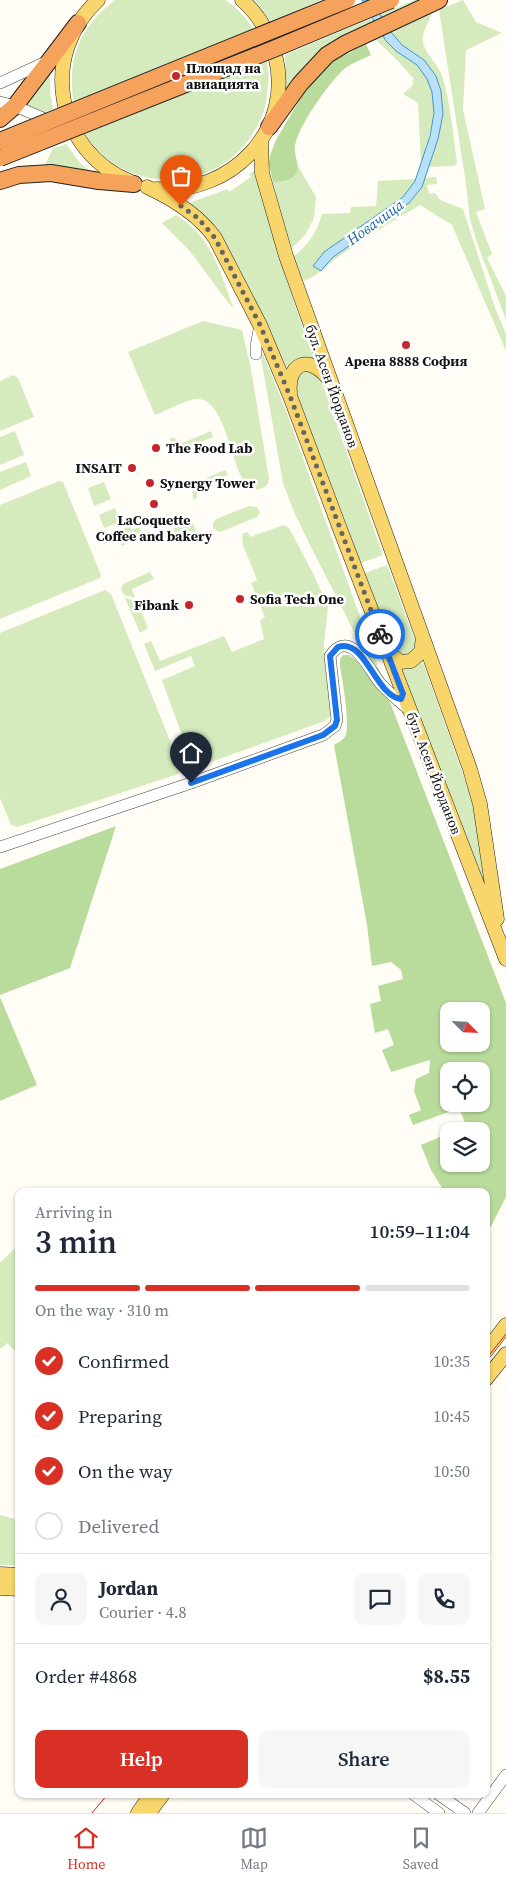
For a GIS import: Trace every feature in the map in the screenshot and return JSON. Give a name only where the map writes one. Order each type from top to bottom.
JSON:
[{"type":"highway","points":[[0,141],[347,0]]},
{"type":"highway","points":[[0,158],[391,0]]},
{"type":"highway","points":[[265,134],[300,84],[327,55],[345,44],[439,0]]},
{"type":"highway","points":[[0,119],[8,104],[49,60],[80,20]]},
{"type":"highway","points":[[0,181],[19,175],[51,173],[140,185]]},
{"type":"main road","name":"бул. Асен Йорданов","points":[[90,0],[66,49],[62,77],[64,105],[74,131],[96,161],[109,171],[172,200],[198,218],[215,238],[260,325],[290,396],[387,652],[399,696],[409,710],[504,952]]},
{"type":"main road","points":[[80,20],[98,0]]},
{"type":"main road","points":[[140,185],[165,190],[184,189],[210,182],[227,174],[242,163],[265,134],[276,106],[279,85],[277,63],[272,42],[262,23],[242,0]]},
{"type":"main road","name":"бул. Асен Йорданов","points":[[265,134],[262,173],[281,239],[329,380],[470,769],[480,804],[504,952]]},
{"type":"main road","points":[[290,396],[289,383],[291,376],[302,365],[316,366],[329,380]]},
{"type":"main road","points":[[387,652],[400,662],[411,661],[421,652],[423,638]]},
{"type":"main road","points":[[490,1346],[506,1325]]},
{"type":"main road","points":[[490,1375],[506,1354]]},
{"type":"main road","points":[[0,1574],[15,1575]]},
{"type":"main road","points":[[0,1588],[15,1589]]},
{"type":"main road","points":[[138,1813],[148,1798]]},
{"type":"main road","points":[[149,1813],[160,1798]]},
{"type":"street","points":[[0,84],[49,60]]},
{"type":"street","points":[[8,104],[74,131]]},
{"type":"street","points":[[256,354],[256,340],[260,325]]},
{"type":"street","points":[[0,847],[191,783],[323,735],[335,726],[337,720],[330,656],[342,645],[356,649],[381,683],[399,696]]},
{"type":"street","points":[[490,1797],[506,1775]]},
{"type":"street","points":[[419,1798],[440,1813]]},
{"type":"street","points":[[444,1798],[465,1813]]},
{"type":"street","points":[[478,1813],[489,1798]]},
{"type":"green space","points":[[115,0],[225,0],[235,7],[251,26],[258,38],[267,63],[269,75],[265,107],[244,146],[216,168],[185,178],[152,178],[121,168],[96,148],[78,118],[72,80],[73,67],[78,45],[83,35],[97,16]]},
{"type":"green space","points":[[255,0],[321,0],[271,21]]},
{"type":"green space","points":[[415,0],[428,0],[288,90],[286,89],[285,55]]},
{"type":"green space","points":[[463,0],[476,22],[502,33],[466,50],[463,110],[485,209],[476,212],[492,254],[487,258],[506,296],[506,320],[470,219],[439,10]]},
{"type":"green space","points":[[432,13],[424,31],[423,43],[440,72],[445,86],[450,108],[457,163],[454,166],[429,167],[438,139],[443,114],[424,60],[402,45],[390,32]]},
{"type":"green space","points":[[383,36],[393,48],[425,74],[430,85],[433,98],[432,124],[421,163],[418,103],[403,94],[414,84],[412,81],[414,79],[375,39]]},
{"type":"green space","points":[[366,44],[371,55],[351,64],[341,72],[328,87],[301,129],[295,146],[298,168],[295,175],[287,180],[273,182],[269,164],[270,155],[276,140],[307,87],[331,62]]},
{"type":"green space","points":[[50,65],[50,92],[53,109],[44,113],[25,104]]},
{"type":"green space","points":[[66,144],[80,163],[94,174],[44,166],[52,149]]},
{"type":"green space","points":[[298,166],[316,197],[314,218],[305,235],[292,248],[273,182],[289,179],[294,175]]},
{"type":"green space","points":[[256,170],[282,266],[314,359],[308,359],[288,370],[261,313],[187,204],[227,189],[229,192],[251,177],[249,174]]},
{"type":"green space","points":[[436,177],[437,184],[427,185],[429,194],[435,193],[440,200],[463,209],[495,308],[506,334],[506,351],[452,225],[420,205],[358,243],[322,270],[332,258],[422,187],[425,178]]},
{"type":"green space","points":[[416,179],[403,197],[324,252],[321,271],[304,281],[293,257],[311,238],[322,214],[350,213],[351,207],[376,206],[378,181]]},
{"type":"green space","points":[[176,215],[195,229],[204,240],[219,269],[234,309],[189,250],[162,223]]},
{"type":"green space","points":[[203,321],[242,330],[251,369],[269,479],[268,484],[263,488],[251,491],[244,483],[222,422],[214,409],[206,401],[190,400],[155,415],[128,352]]},
{"type":"green space","points":[[262,352],[285,408],[382,678],[370,663],[311,547],[294,512],[283,483],[261,358]]},
{"type":"green space","points":[[306,369],[320,377],[383,555],[361,563],[295,388],[297,376]]},
{"type":"green space","points":[[13,375],[18,378],[34,417],[0,431],[0,381]]},
{"type":"green space","points":[[15,431],[24,455],[0,465],[0,437]]},
{"type":"green space","points":[[211,431],[213,437],[179,451],[169,439],[174,437],[180,444]]},
{"type":"green space","points":[[26,462],[31,476],[0,490],[0,472]]},
{"type":"green space","points":[[225,470],[228,475],[197,488],[197,498],[193,500],[192,484]]},
{"type":"green space","points":[[59,481],[63,482],[101,575],[100,578],[0,619],[0,505]]},
{"type":"green space","points":[[104,482],[111,499],[94,506],[88,488]]},
{"type":"green space","points":[[249,506],[257,507],[260,513],[257,517],[220,532],[213,528],[213,523],[216,519]]},
{"type":"green space","points":[[115,508],[120,522],[104,528],[99,515]]},
{"type":"green space","points":[[192,521],[198,535],[178,543],[173,529]]},
{"type":"green space","points":[[284,525],[289,528],[313,573],[328,607],[324,643],[331,716],[325,721],[197,767],[193,766],[162,680],[195,666],[191,656],[155,671],[144,644],[151,641],[160,661],[224,636],[232,652],[264,639],[260,620],[265,617],[251,583],[257,580],[243,545],[242,534],[248,532],[250,537]]},
{"type":"green space","points":[[130,526],[132,530],[139,527],[143,537],[122,546],[116,532]]},
{"type":"green space","points":[[387,565],[416,643],[415,650],[404,657],[394,649],[365,573]]},
{"type":"green space","points":[[150,572],[154,579],[132,589],[135,598],[124,595],[121,589],[123,584]]},
{"type":"green space","points":[[105,590],[111,594],[181,768],[178,774],[17,827],[11,825],[0,798],[0,633]]},
{"type":"green space","points":[[125,598],[137,601],[148,628],[140,633]]},
{"type":"green space","points":[[343,655],[349,655],[356,660],[390,702],[506,1003],[506,1197],[490,1228],[490,1188],[442,1188],[431,1170],[421,1145],[440,1137],[440,1172],[490,1172],[490,1122],[465,1122],[461,1112],[490,1112],[490,1062],[440,1062],[440,1112],[448,1112],[413,1125],[409,1115],[421,1110],[414,1091],[416,1079],[429,1073],[430,1060],[391,1072],[382,1050],[394,1045],[388,1029],[375,1033],[370,1004],[381,1001],[378,986],[403,979],[401,970],[391,962],[372,966],[367,925],[334,745],[344,738],[346,733],[346,704],[340,659]]},
{"type":"green space","points":[[422,660],[472,799],[485,887],[400,666]]},
{"type":"green space","points":[[116,826],[70,968],[0,995],[0,869]]},
{"type":"green space","points":[[0,997],[37,1085],[0,1101]]},
{"type":"green space","points":[[15,1248],[15,1351],[7,1343],[1,1349],[0,1347],[0,1263]]},
{"type":"green space","points":[[0,1515],[15,1519],[15,1566],[0,1565]]},
{"type":"water","name":"Новачица","points":[[362,0],[371,0],[391,32],[402,45],[424,60],[436,76],[441,91],[443,114],[438,139],[422,187],[409,203],[332,258],[321,271],[313,266],[324,252],[403,197],[415,181],[430,136],[434,113],[432,92],[427,79],[417,65],[396,51],[386,41]]},
{"type":"tram line","points":[[490,1354],[506,1334]]},
{"type":"tram line","points":[[92,1813],[105,1798]]},
{"type":"way so far","points":[[181,206],[198,218],[215,238],[260,325],[290,396],[380,634]]},
{"type":"place","name":"Площад на авиацията","points":[[176,76]]},
{"type":"place","name":"Арена 8888 София","points":[[406,345]]},
{"type":"place","name":"The Food Lab","points":[[156,448]]},
{"type":"place","name":"INSAIT","points":[[132,468]]},
{"type":"place","name":"Synergy Tower","points":[[150,483]]},
{"type":"place","name":"LaCoquette Coffee and bakery","points":[[154,504]]},
{"type":"place","name":"Sofia Tech One","points":[[240,599]]},
{"type":"place","name":"Fibank","points":[[189,605]]},
{"type":"route","points":[[191,783],[323,735],[335,726],[337,720],[330,656],[342,645],[356,649],[381,683],[395,698],[401,699],[403,694],[380,634]]}]
